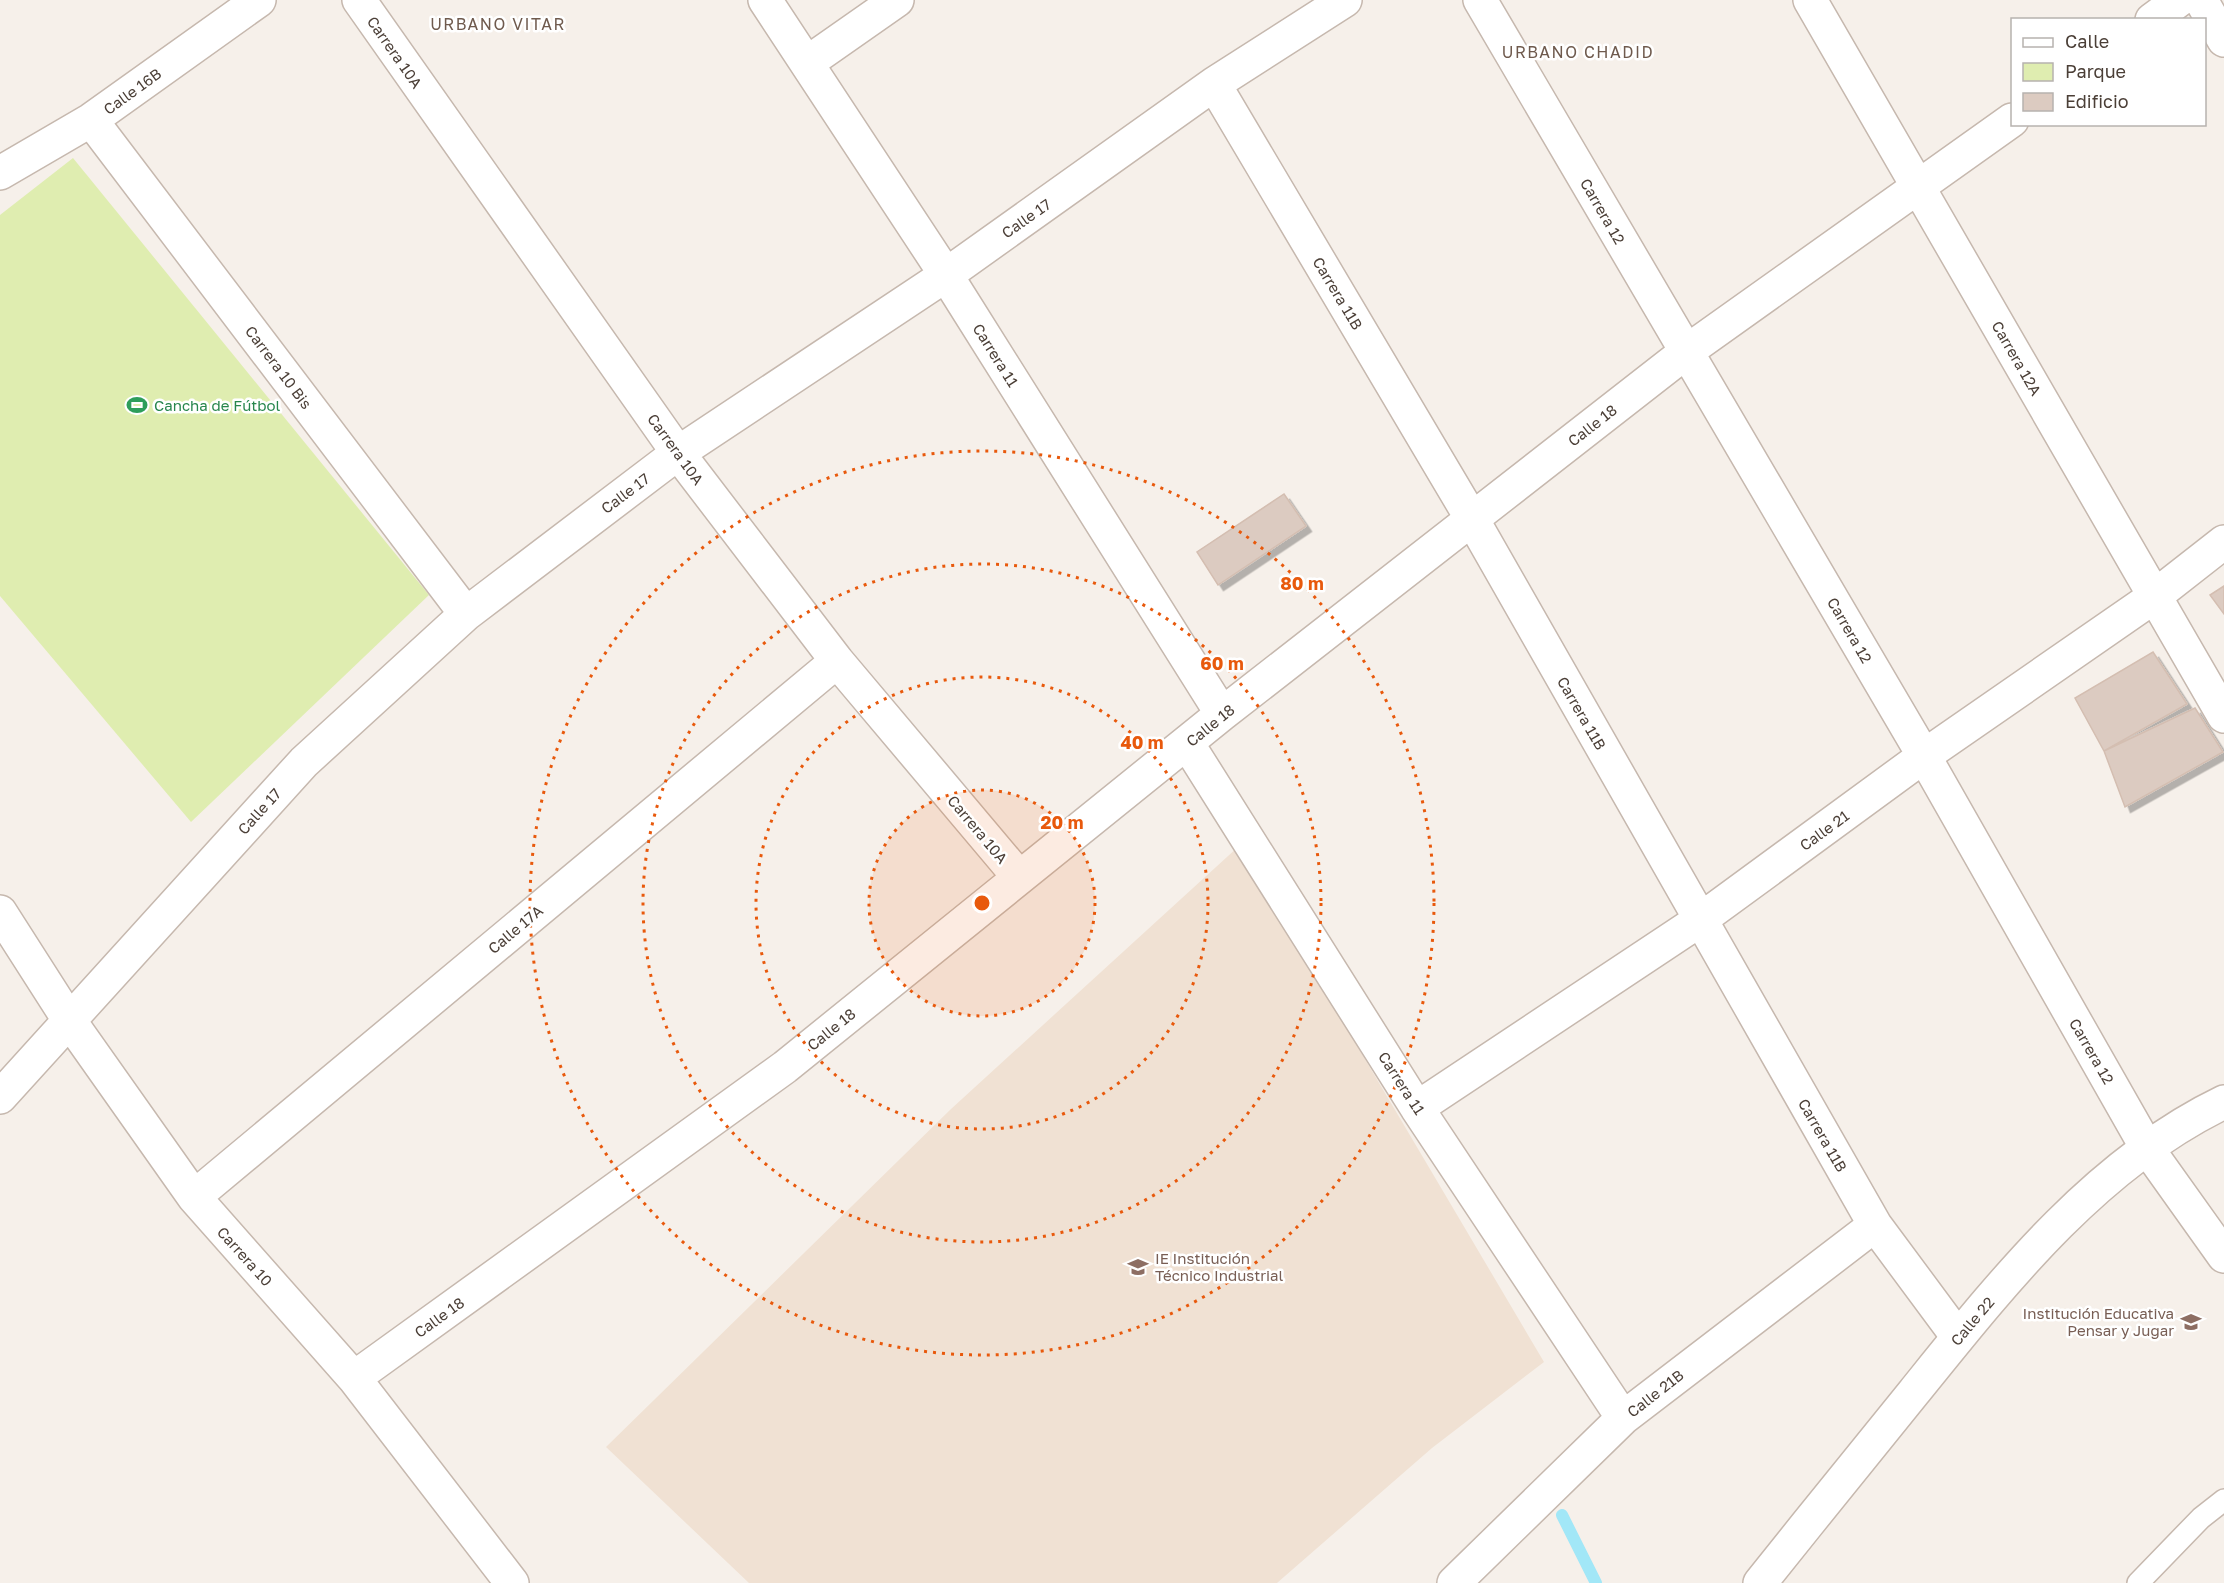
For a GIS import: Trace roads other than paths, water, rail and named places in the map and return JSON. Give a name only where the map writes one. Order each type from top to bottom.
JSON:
[{"type":"street","name":"Calle 16B","points":[[0,173],[92,120],[259,0]]},
{"type":"street","name":"Carrera 10A","points":[[359,0],[678,453],[837,661],[1019,877]]},
{"type":"street","name":"Carrera 11","points":[[765,0],[946,275],[1222,714]]},
{"type":"street","points":[[807,63],[897,0]]},
{"type":"street","name":"Calle 17","points":[[0,1097],[304,762],[466,614],[678,453],[946,275],[1214,84],[1345,0]]},
{"type":"street","name":"Carrera 12","points":[[1480,0],[1924,756],[2147,1148],[2224,1257]]},
{"type":"street","name":"Carrera 12A","points":[[1810,0],[2224,716]]},
{"type":"street","points":[[2155,18],[2179,0]]},
{"type":"street","points":[[2200,0],[2224,40]]},
{"type":"street","name":"Carrera 11B","points":[[1214,84],[1472,519],[1875,1225],[1958,1336]]},
{"type":"street","name":"Carrera 10 Bis","points":[[92,120],[466,614]]},
{"type":"street","name":"Calle 18","points":[[354,1378],[784,1067],[1222,714],[1686,352],[2011,121]]},
{"type":"street","name":"Calle 21","points":[[1418,1108],[1700,920],[1924,756],[2155,596],[2224,542]]},
{"type":"street","name":"Calle 17A","points":[[194,1197],[837,661]]},
{"type":"street","name":"Carrera 11","points":[[1186,743],[1418,1108],[1623,1418]]},
{"type":"street","name":"Carrera 10","points":[[0,912],[69,1020],[194,1197],[354,1378],[512,1583]]},
{"type":"street","name":"Calle 22","points":[[1760,1583],[1958,1336],[2009,1277],[2070,1213],[2147,1148],[2224,1102]]},
{"type":"street","name":"Calle 21B","points":[[1454,1583],[1623,1418],[1875,1225]]},
{"type":"lane","points":[[2138,1583],[2201,1518],[2224,1500]]},
{"type":"waterway","points":[[1562,1515],[1596,1583]]},
{"type":"place","name":"Cancha de Fútbol","points":[[137,405]]},
{"type":"place","name":"IE Institución Técnico Industrial","points":[[1138,1267]]},
{"type":"place","name":"Institución Educativa Pensar y Jugar","points":[[2191,1322]]},
{"type":"district","name":"URBANO VITAR","points":[[498,24]]},
{"type":"district","name":"URBANO CHADID","points":[[1578,52]]}]
